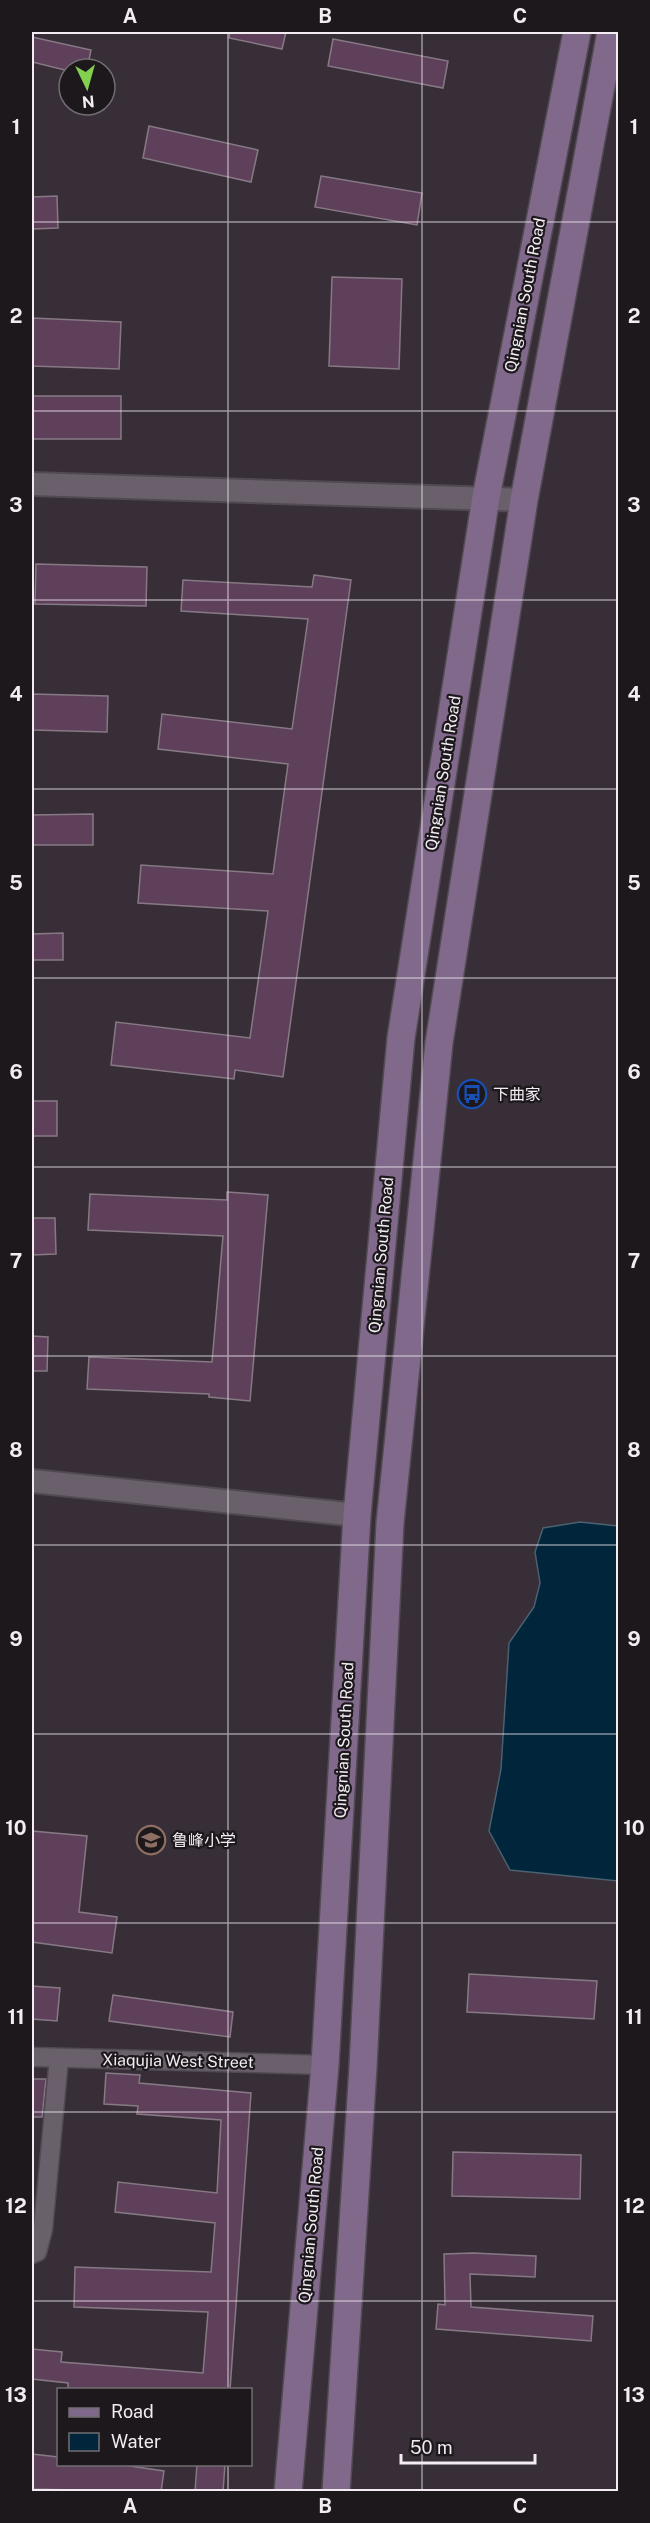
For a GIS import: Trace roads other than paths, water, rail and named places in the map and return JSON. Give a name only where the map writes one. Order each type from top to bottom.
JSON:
[{"type":"main road","name":"Qingnian South Road","points":[[288,2492],[325,2065],[357,1515],[401,1038],[486,497],[577,32]]},
{"type":"main road","points":[[336,2492],[363,2067],[390,1523],[439,1043],[524,500],[611,32]]},
{"type":"street","points":[[32,484],[524,500]]},
{"type":"street","points":[[32,1481],[357,1515]]},
{"type":"street","name":"Xiaqujia West Street","points":[[32,2057],[325,2065]]},
{"type":"street","points":[[32,2253],[37,2252],[44,2229],[59,2058]]},
{"type":"water","points":[[580,1522],[618,1526],[618,1881],[510,1870],[489,1831],[501,1769],[509,1643],[534,1607],[540,1583],[535,1552],[543,1528]]},
{"type":"place","name":"下曲家","points":[[472,1094]]},
{"type":"place","name":"鲁峰小学","points":[[151,1840]]}]
